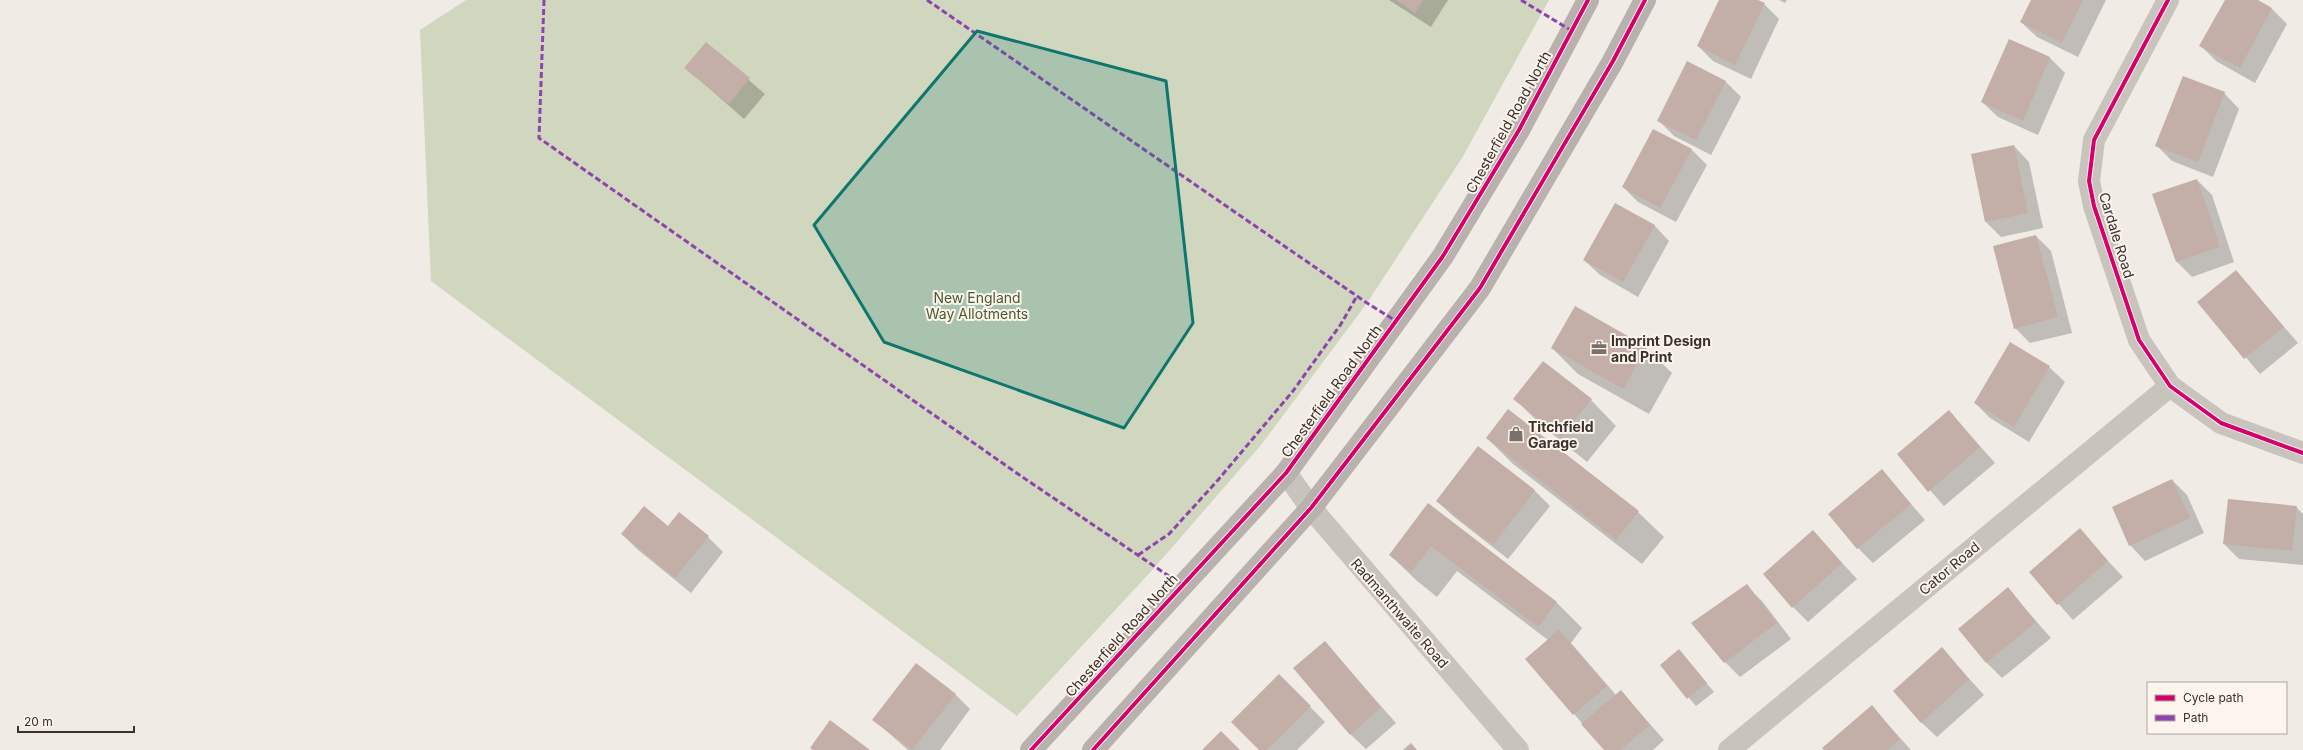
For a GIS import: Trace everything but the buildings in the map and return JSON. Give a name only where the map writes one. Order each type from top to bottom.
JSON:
[{"type":"main road","name":"Chesterfield Road North","points":[[1031,750],[1286,473],[1443,256],[1518,130],[1588,0]]},
{"type":"main road","points":[[1093,750],[1311,508],[1480,288],[1613,61],[1645,0]]},
{"type":"street","name":"Cardale Road","points":[[2168,0],[2094,140],[2089,181],[2094,206],[2139,340],[2170,386]]},
{"type":"street","points":[[2170,386],[2221,423],[2303,453]]},
{"type":"street","name":"Cator Road","points":[[1729,750],[2170,386]]},
{"type":"street","name":"Radmanthwaite Road","points":[[1286,473],[1311,508],[1518,750]]},
{"type":"highlighted area","points":[[977,31],[1166,81],[1193,323],[1124,428],[884,342],[814,225]]},
{"type":"green space","name":"New England Way Allotments","points":[[466,0],[1549,0],[1462,158],[1367,303],[1261,445],[1155,567],[1017,716],[431,281],[420,30]]},
{"type":"marked path","points":[[544,0],[539,138],[1018,474],[1182,585]]},
{"type":"marked path","points":[[927,0],[1367,303],[1396,321]]},
{"type":"marked path","points":[[1521,0],[1572,31]]},
{"type":"marked path","points":[[1138,555],[1169,534],[1218,480],[1293,391],[1341,324],[1357,296]]},
{"type":"cycle path","points":[[1031,750],[1286,473],[1443,256],[1519,130],[1588,0]]},
{"type":"cycle path","points":[[1093,750],[1311,508],[1480,288],[1613,61],[1645,0]]},
{"type":"cycle path","points":[[2168,0],[2094,140],[2089,181],[2094,206],[2139,340],[2170,386],[2221,423],[2303,453]]},
{"type":"place","name":"Imprint Design and Print","points":[[1599,348]]},
{"type":"place","name":"Titchfield Garage","points":[[1516,434]]}]
